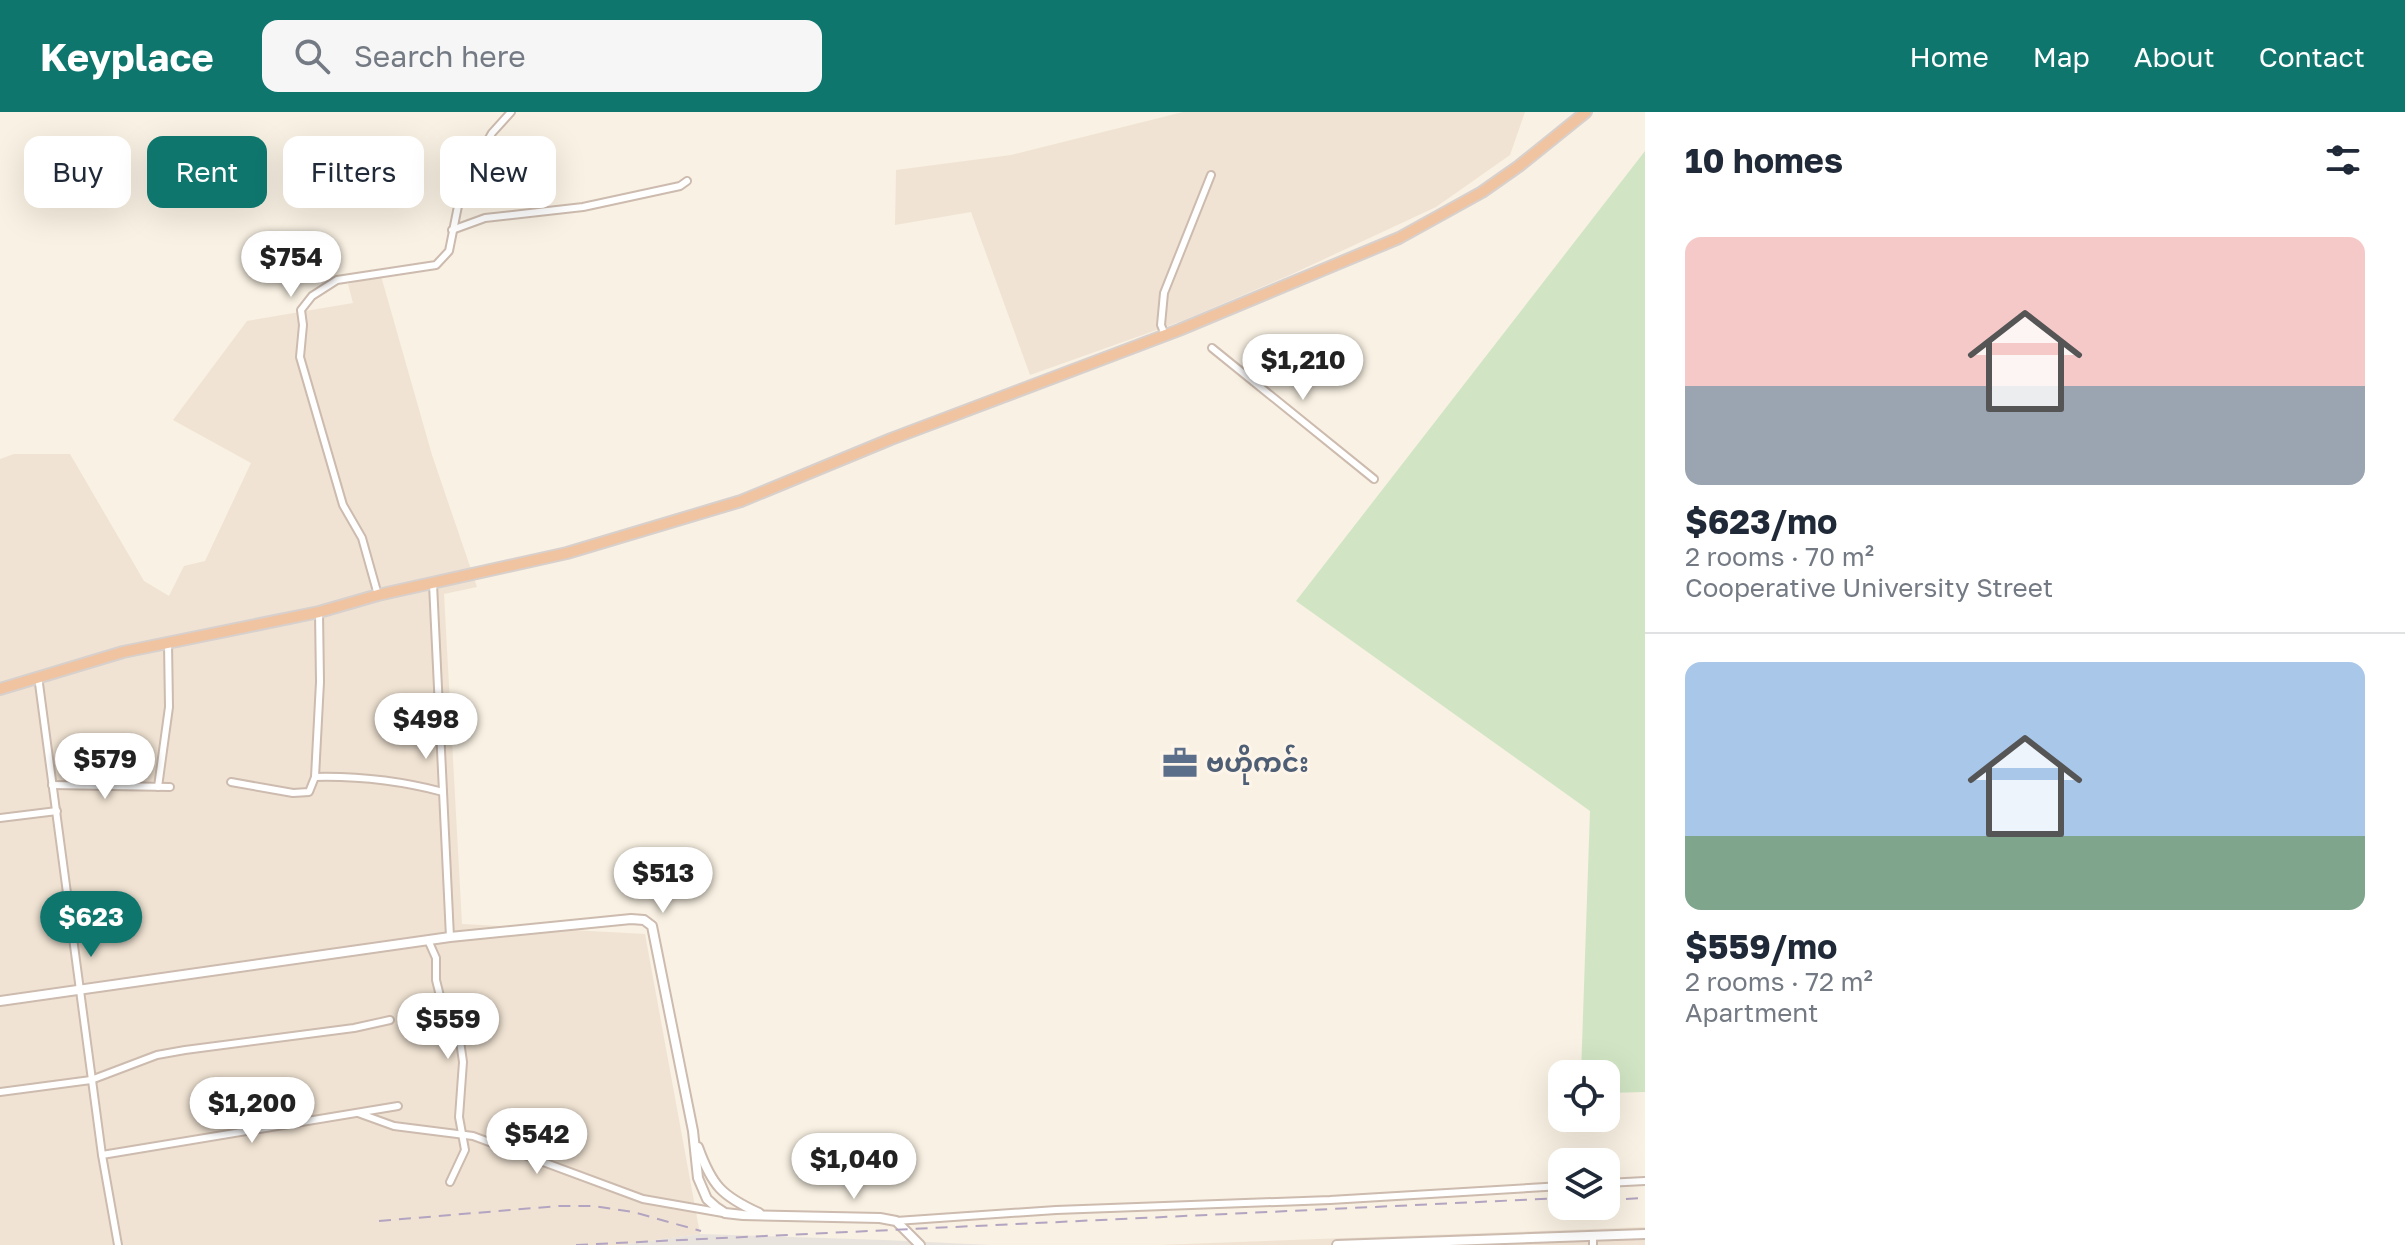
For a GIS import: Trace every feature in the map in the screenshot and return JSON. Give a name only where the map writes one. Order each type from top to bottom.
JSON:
[{"type":"highway","points":[[0,689],[168,642],[319,612],[378,595],[567,553],[741,501],[891,439],[1165,335],[1399,238],[1430,223],[1519,166],[1586,112]]},
{"type":"street","points":[[378,595],[362,538],[343,505],[300,357],[301,310],[312,296],[337,280],[436,265],[449,251],[462,186],[492,133],[511,112]]},
{"type":"street","points":[[1165,335],[1161,325],[1164,293],[1211,175]]},
{"type":"street","points":[[452,230],[485,218],[583,207],[680,186],[687,181]]},
{"type":"street","points":[[1212,348],[1374,479]]},
{"type":"street","points":[[433,584],[450,937]]},
{"type":"street","points":[[231,782],[302,794],[309,792],[315,777],[320,682],[319,612]]},
{"type":"street","points":[[158,787],[169,707],[168,642]]},
{"type":"street","points":[[38,676],[91,1080],[118,1245]]},
{"type":"street","points":[[315,777],[358,778],[417,785],[443,792]]},
{"type":"street","points":[[52,785],[170,787]]},
{"type":"street","points":[[0,818],[57,811]]},
{"type":"street","points":[[0,1001],[450,937],[644,920],[652,926],[693,1131],[698,1178],[707,1199],[725,1213]]},
{"type":"street","points":[[428,940],[436,958],[436,980],[443,1008],[460,1041],[463,1074],[459,1117],[465,1150],[450,1182]]},
{"type":"street","points":[[0,1092],[91,1080],[157,1055],[354,1028],[390,1020]]},
{"type":"street","points":[[102,1155],[398,1106]]},
{"type":"street","points":[[358,1113],[394,1126],[462,1133],[643,1199],[725,1213],[896,1221],[1056,1210],[1330,1200],[1548,1187]]},
{"type":"street","points":[[693,1131],[703,1162],[727,1197],[763,1215]]},
{"type":"street","points":[[1620,1182],[1645,1181]]},
{"type":"street","points":[[896,1221],[920,1245]]},
{"type":"street","points":[[1337,1245],[1593,1240],[1645,1234]]},
{"type":"shaded area","points":[[1183,112],[1525,112],[1510,155],[1436,207],[1182,321],[1030,375],[971,212],[895,225],[896,170],[1011,155]]},
{"type":"shaded area","points":[[381,276],[432,455],[477,587],[444,594],[462,924],[645,934],[700,1234],[620,1245],[0,1245],[0,459],[14,454],[70,454],[144,581],[169,596],[184,566],[205,561],[251,463],[173,420],[247,321],[353,303],[348,284]]},
{"type":"shaded area","points":[[1645,1227],[1645,1245],[1158,1245]]},
{"type":"shaded area","points":[[700,1234],[885,1240],[991,1245],[620,1245]]},
{"type":"green space","points":[[1645,151],[1645,1092],[1620,1093],[1620,1060],[1581,1060],[1590,811],[1296,601]]},
{"type":"railway","points":[[1620,1199],[1645,1198]]},
{"type":"railway","points":[[576,1245],[1548,1199]]},
{"type":"railway","points":[[379,1221],[558,1206],[593,1206],[633,1212],[701,1231]]},
{"type":"place","name":"ဗဟိုကင်း","points":[[1180,763]]}]
